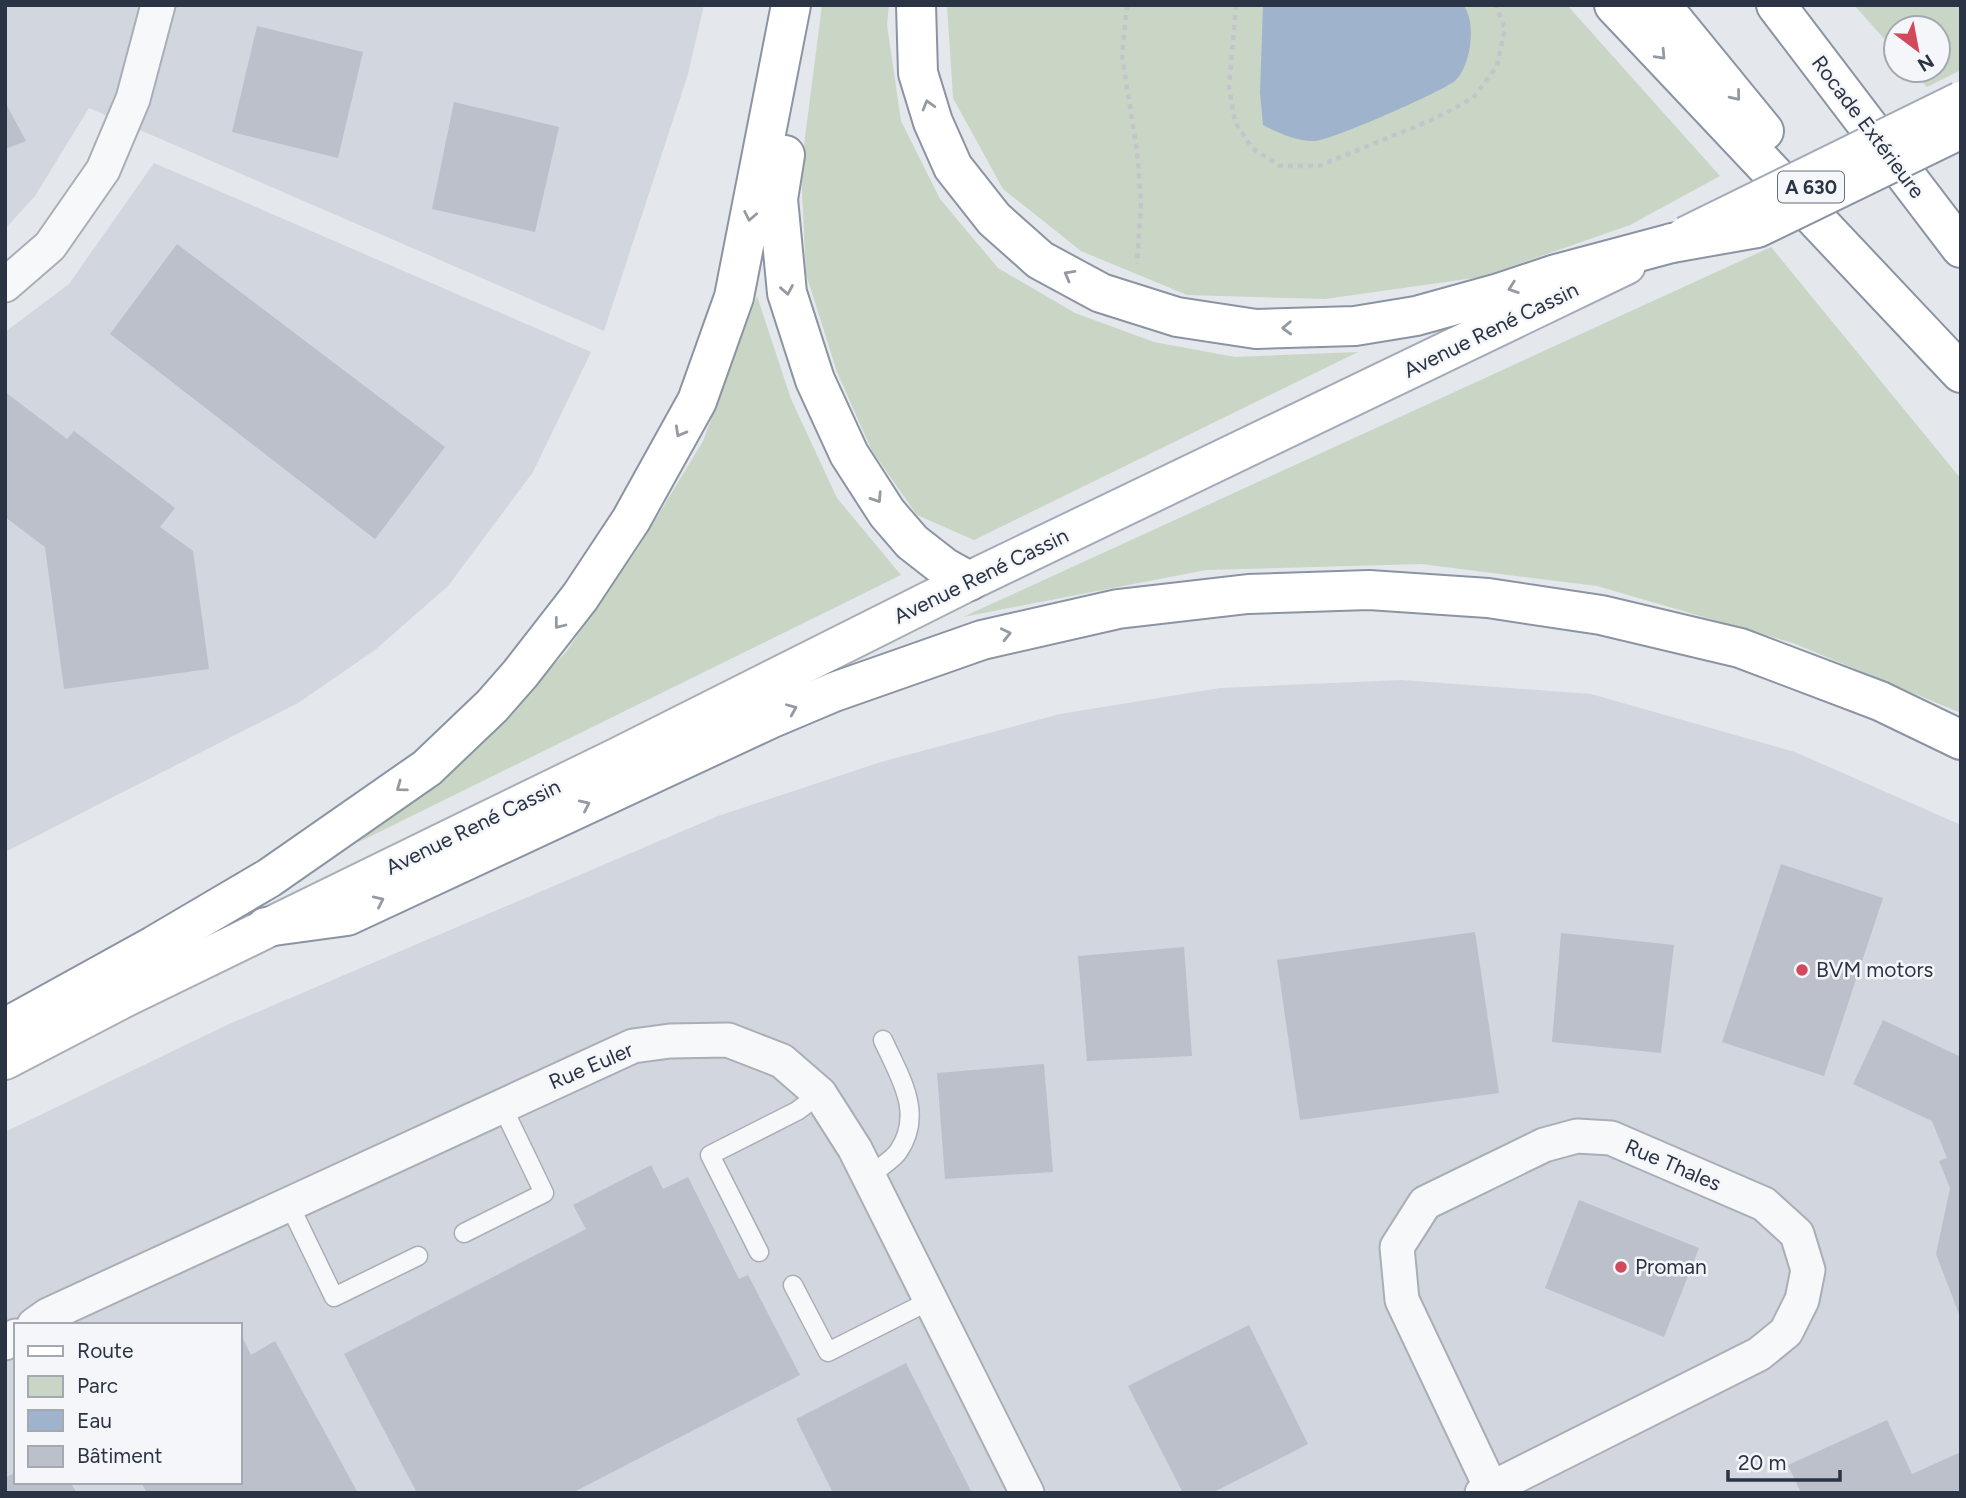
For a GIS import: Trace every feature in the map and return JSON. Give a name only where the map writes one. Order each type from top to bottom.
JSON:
[{"type":"main road","points":[[5,1028],[145,951],[269,878],[418,774],[492,706],[572,608],[631,520],[697,401],[734,297],[791,5]]},
{"type":"main road","points":[[813,5],[793,104],[778,199],[786,293],[815,380],[849,454],[887,513],[912,542],[944,567],[969,581]]},
{"type":"main road","points":[[916,5],[918,73],[933,122],[953,167],[994,219],[1040,260],[1101,293],[1177,317],[1256,329],[1355,326],[1416,316],[1672,243],[1757,228],[1961,129]]},
{"type":"main road","points":[[1614,5],[1961,371]]},
{"type":"main road","name":"A 630","points":[[1661,5],[1961,371]]},
{"type":"main road","points":[[1777,5],[1961,205]]},
{"type":"main road","name":"Rocade Extérieure","points":[[1777,5],[1961,248]]},
{"type":"main road","name":"Avenue René Cassin","points":[[5,1060],[266,927],[616,758],[969,581],[1961,101]]},
{"type":"main road","points":[[266,927],[347,916],[770,719],[893,670],[982,640],[1118,609],[1248,594],[1369,590],[1488,598],[1601,615],[1740,648],[1880,701],[1961,740]]},
{"type":"street","points":[[5,285],[50,247],[103,170],[133,99],[158,5]]},
{"type":"street","name":"Rue Euler","points":[[37,1323],[61,1309],[633,1046],[670,1041],[728,1040],[782,1061],[820,1094],[855,1149],[1027,1493]]},
{"type":"street","name":"Rue Thales","points":[[1577,1136],[1611,1138],[1764,1204],[1797,1234],[1808,1270],[1802,1300],[1786,1332],[1759,1354],[1486,1490],[1402,1300],[1397,1247],[1425,1203],[1544,1145],[1577,1136]]},
{"type":"lane","points":[[869,1177],[898,1153],[909,1125],[909,1096],[883,1040]]},
{"type":"lane","points":[[759,1252],[710,1155],[797,1111],[820,1094]]},
{"type":"lane","points":[[464,1233],[544,1193],[502,1106]]},
{"type":"lane","points":[[289,1204],[334,1297],[418,1256]]},
{"type":"lane","points":[[793,1285],[828,1352],[931,1300]]},
{"type":"path","points":[[1128,5],[1122,56],[1137,151],[1141,203],[1134,303]]},
{"type":"path","points":[[1236,5],[1229,87],[1235,122],[1252,148],[1280,166],[1319,166],[1434,119],[1473,98],[1497,66],[1505,29],[1496,5]]},
{"type":"shaded area","points":[[5,5],[704,5],[688,74],[604,331],[89,108],[35,196],[5,229]]},
{"type":"shaded area","points":[[154,163],[591,352],[533,472],[448,586],[375,650],[298,703],[5,852],[5,332],[69,284]]},
{"type":"shaded area","points":[[1401,680],[1591,694],[1795,752],[1961,825],[1961,1493],[5,1493],[5,1132],[227,1025],[718,816],[881,762],[1060,714],[1220,688]]},
{"type":"green space","points":[[822,5],[889,5],[887,25],[901,121],[940,199],[998,268],[1075,313],[1154,342],[1235,357],[1358,352],[974,540],[917,515],[872,451],[837,372],[806,274],[801,169]]},
{"type":"green space","points":[[947,5],[1567,5],[1720,176],[1630,225],[1481,277],[1325,299],[1187,295],[1081,251],[1003,189],[953,98]]},
{"type":"green space","points":[[1854,5],[1961,5],[1961,70],[1952,74],[1952,14],[1882,14],[1882,36]]},
{"type":"green space","points":[[1771,247],[1961,479],[1961,713],[1793,643],[1597,586],[1421,564],[1206,570],[963,617]]},
{"type":"green space","points":[[757,296],[791,399],[837,498],[901,575],[357,843],[471,753],[566,652],[640,545],[703,441]]},
{"type":"water","points":[[1263,5],[1463,5],[1470,21],[1468,54],[1461,73],[1447,86],[1386,115],[1324,139],[1300,140],[1263,125],[1260,93]]},
{"type":"building","points":[[257,26],[363,52],[338,158],[232,132]]},
{"type":"building","points":[[5,102],[26,141],[5,149]]},
{"type":"building","points":[[454,102],[559,127],[535,232],[432,209]]},
{"type":"building","points":[[177,244],[445,447],[375,539],[110,334]]},
{"type":"building","points":[[5,392],[67,439],[74,431],[175,508],[160,527],[193,551],[209,669],[64,689],[45,547],[5,517]]},
{"type":"building","name":"BVM motors","points":[[1781,864],[1883,898],[1824,1076],[1722,1042]]},
{"type":"building","points":[[1475,932],[1499,1093],[1300,1120],[1277,960]]},
{"type":"building","points":[[1561,933],[1674,945],[1661,1053],[1552,1042]]},
{"type":"building","points":[[1184,947],[1192,1056],[1087,1061],[1078,956]]},
{"type":"building","points":[[1883,1020],[1961,1057],[1961,1319],[1936,1254],[1950,1188],[1939,1161],[1947,1158],[1932,1121],[1853,1084]]},
{"type":"building","points":[[1044,1064],[1053,1172],[945,1179],[937,1073]]},
{"type":"building","points":[[651,1165],[663,1189],[688,1177],[739,1279],[748,1275],[800,1375],[572,1493],[417,1493],[344,1354],[586,1229],[573,1205]]},
{"type":"building","points":[[1579,1200],[1699,1248],[1664,1337],[1545,1288]]},
{"type":"building","points":[[1249,1325],[1308,1444],[1212,1493],[1183,1493],[1128,1386]]},
{"type":"building","points":[[242,1337],[251,1355],[275,1341],[358,1493],[147,1493],[142,1484],[242,1484]]},
{"type":"building","points":[[906,1363],[972,1493],[833,1493],[796,1419]]},
{"type":"building","points":[[1887,1420],[1912,1474],[1961,1452],[1961,1493],[1801,1493],[1788,1465]]},
{"type":"building","points":[[14,1473],[14,1484],[71,1484],[77,1493],[5,1493],[5,1478]]},
{"type":"place","name":"BVM motors","points":[[1802,970]]},
{"type":"place","name":"Proman","points":[[1621,1267]]}]
